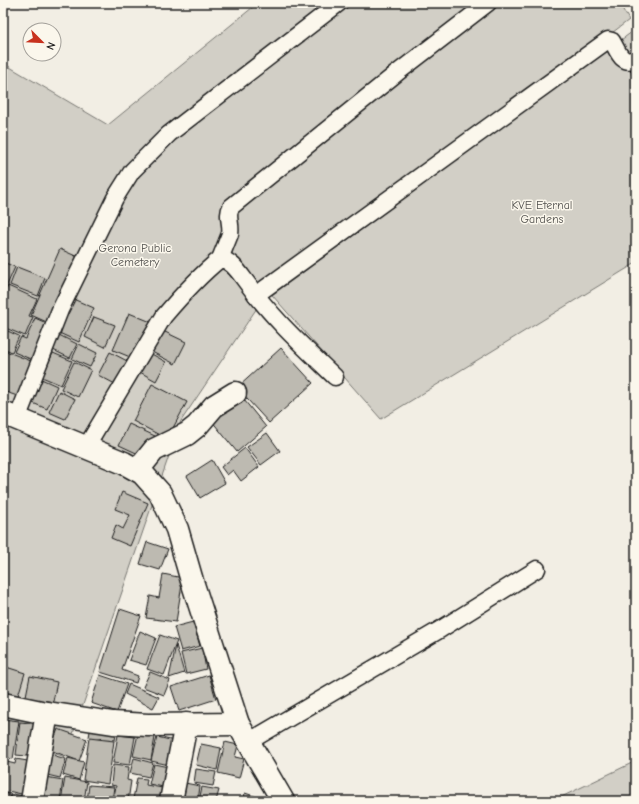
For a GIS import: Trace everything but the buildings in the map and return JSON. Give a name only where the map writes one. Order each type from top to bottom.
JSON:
[{"type":"street","points":[[138,470],[154,450],[187,434],[197,426],[214,406],[235,393]]},
{"type":"street","points":[[10,416],[138,470],[160,493],[177,529],[192,581],[243,733],[283,801]]},
{"type":"street","points":[[3,704],[113,724],[186,724],[243,733]]},
{"type":"street","points":[[32,801],[47,713]]},
{"type":"street","points":[[171,801],[186,724]]},
{"type":"lane","points":[[10,416],[115,198],[132,171],[169,134],[339,3]]},
{"type":"lane","points":[[86,448],[164,316],[179,298],[220,259],[230,234],[231,229],[228,212],[231,207],[396,73],[488,3]]},
{"type":"lane","points":[[256,296],[608,40],[612,41],[623,59],[627,62],[636,58]]},
{"type":"lane","points":[[220,259],[229,262],[276,318],[335,377]]},
{"type":"lane","points":[[243,733],[441,629],[537,569]]},
{"type":"green space","name":"Gerona Public Cemetery","points":[[258,3],[619,3],[629,20],[265,296],[181,421],[65,757],[3,735],[3,63],[108,125]]},
{"type":"green space","name":"KVE Eternal Gardens","points":[[636,29],[636,263],[381,419],[272,295]]},
{"type":"green space","points":[[636,761],[636,801],[553,801]]}]
